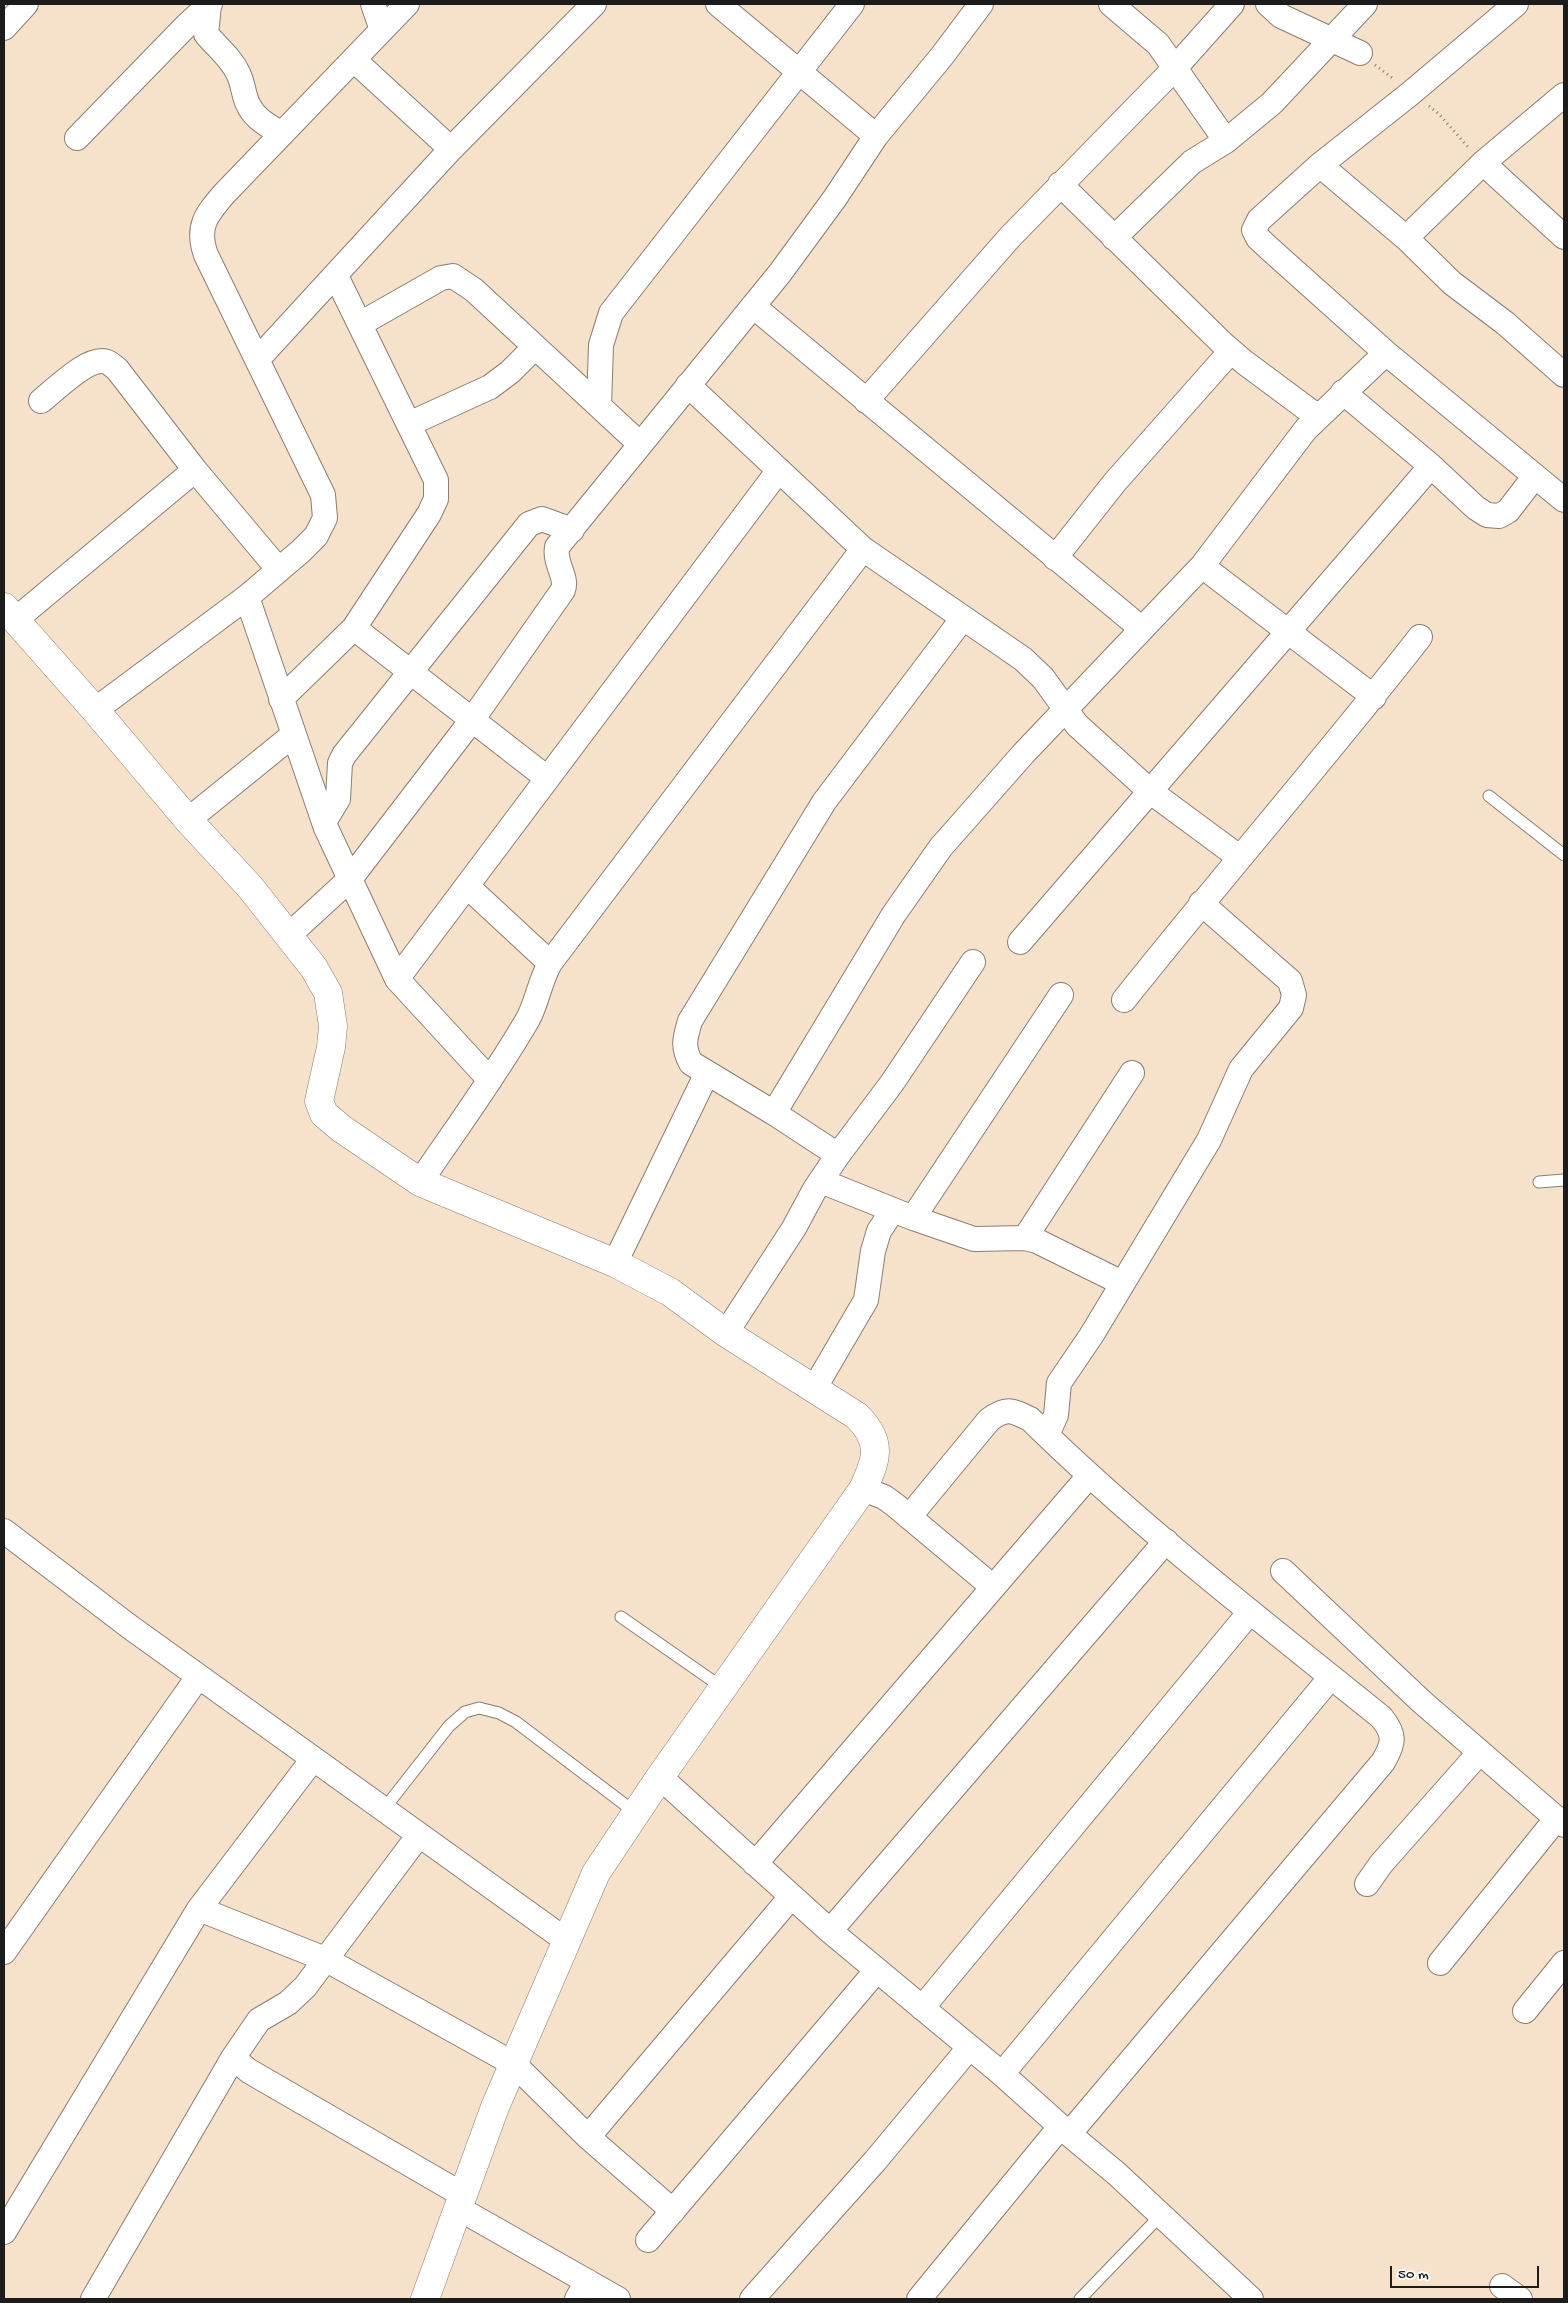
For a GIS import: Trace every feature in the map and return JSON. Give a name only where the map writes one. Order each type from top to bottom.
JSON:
[{"type":"street","points":[[4,28],[26,4]]},
{"type":"street","points":[[210,4],[206,34],[231,61],[239,74],[245,98],[252,112],[259,120],[282,134]]},
{"type":"street","points":[[77,138],[187,25],[210,4]]},
{"type":"street","points":[[373,4],[382,30]]},
{"type":"street","points":[[96,710],[247,597],[316,536],[325,518],[323,495],[206,255],[201,241],[202,227],[209,211],[408,4]]},
{"type":"street","points":[[257,360],[451,149],[594,4]]},
{"type":"street","points":[[718,4],[876,136]]},
{"type":"street","points":[[599,406],[601,345],[611,313],[852,4]]},
{"type":"street","points":[[289,934],[350,879],[472,720],[563,590],[565,585],[555,557],[557,547],[754,306],[829,205],[876,136],[942,56],[981,4]]},
{"type":"street","points":[[1111,4],[1158,44],[1226,142]]},
{"type":"street","points":[[866,401],[1010,237],[1175,68],[1232,4]]},
{"type":"street","points":[[1268,4],[1281,16],[1360,53]]},
{"type":"street","points":[[1114,238],[1192,162],[1226,142],[1272,103],[1365,4]]},
{"type":"street","points":[[1516,4],[1411,93],[1320,165],[1259,220],[1254,230],[1258,238],[1386,353],[1564,500]]},
{"type":"street","points":[[354,60],[451,149]]},
{"type":"street","points":[[1406,238],[1483,163],[1564,95]]},
{"type":"street","points":[[1483,163],[1564,237]]},
{"type":"street","points":[[1320,165],[1406,238],[1452,283],[1505,323],[1564,375]]},
{"type":"street","points":[[1060,184],[1231,351],[1318,417]]},
{"type":"street","points":[[281,699],[354,628],[429,514],[436,499],[436,480],[336,276]]},
{"type":"street","points":[[360,324],[441,278],[453,276],[474,290],[640,444]]},
{"type":"street","points":[[754,306],[1142,629]]},
{"type":"street","points":[[409,424],[490,387],[510,372],[535,347]]},
{"type":"street","points":[[1055,558],[1115,482],[1231,351]]},
{"type":"street","points":[[774,1113],[916,881],[942,847],[1024,753],[1202,566],[1295,444],[1318,417],[1386,353]]},
{"type":"street","points":[[41,401],[84,366],[96,361],[107,362],[117,369],[195,470],[279,570]]},
{"type":"street","points":[[688,385],[863,549],[1023,659],[1043,678],[1076,725],[1151,792],[1239,858]]},
{"type":"street","points":[[1343,392],[1431,466],[1476,508],[1487,514],[1499,516],[1508,511],[1535,476]]},
{"type":"street","points":[[1020,942],[1431,466]]},
{"type":"street","points":[[195,470],[9,613],[96,710],[133,757],[188,820],[250,887],[314,968],[328,993],[333,1026],[332,1040],[319,1101],[324,1114],[342,1129],[420,1182],[615,1263],[670,1292],[726,1333],[857,1416],[868,1427],[874,1440],[876,1454],[874,1464],[862,1489],[660,1777],[596,1873],[495,2107],[425,2299]]},
{"type":"street","points":[[397,979],[779,470]]},
{"type":"street","points":[[324,822],[338,799],[340,763],[344,755],[529,524],[542,519],[572,530]]},
{"type":"street","points":[[420,1182],[490,1080],[529,1018],[542,976],[550,963],[863,549]]},
{"type":"street","points":[[1202,566],[1374,697]]},
{"type":"street","points":[[247,597],[324,822],[397,979],[490,1080]]},
{"type":"street","points":[[838,1155],[774,1113],[691,1063],[685,1053],[683,1042],[690,1021],[824,802],[964,618]]},
{"type":"street","points":[[354,628],[548,778]]},
{"type":"street","points":[[1124,1000],[1200,903],[1374,697],[1420,637]]},
{"type":"street","points":[[188,820],[293,735]]},
{"type":"street","points":[[467,886],[550,963]]},
{"type":"street","points":[[1047,1435],[1056,1415],[1059,1383],[1091,1336],[1209,1140],[1241,1069],[1291,1008],[1294,995],[1290,981],[1200,903]]},
{"type":"street","points":[[726,1333],[794,1228],[838,1155],[892,1083],[972,962]]},
{"type":"street","points":[[814,1389],[866,1300],[873,1251],[879,1231],[903,1214],[1061,995]]},
{"type":"street","points":[[615,1263],[707,1073]]},
{"type":"street","points":[[1025,1238],[1132,1073]]},
{"type":"street","points":[[821,1181],[903,1214],[974,1239],[1025,1238],[1037,1241],[1122,1283]]},
{"type":"street","points":[[909,1517],[989,1420],[998,1413],[1007,1410],[1018,1413],[1030,1419],[1088,1476],[1250,1612],[1381,1717],[1390,1728],[1392,1742],[1390,1751],[1383,1762],[919,2299]]},
{"type":"street","points":[[755,1864],[1088,1476]]},
{"type":"street","points":[[862,1489],[884,1497],[993,1587]]},
{"type":"street","points":[[4,1532],[198,1677],[567,1941]]},
{"type":"street","points":[[830,1930],[1166,1541]]},
{"type":"street","points":[[1283,1571],[1422,1702],[1480,1752],[1562,1817],[1440,1963]]},
{"type":"street","points":[[922,2008],[1250,1612]]},
{"type":"street","points":[[4,1952],[198,1677]]},
{"type":"street","points":[[1002,2074],[1331,1677]]},
{"type":"street","points":[[1367,1884],[1381,1864],[1480,1752]]},
{"type":"street","points":[[4,2232],[199,1909],[313,1758]]},
{"type":"street","points":[[660,1777],[791,1897],[1002,2074],[1064,2130],[1117,2174],[1251,2299]]},
{"type":"street","points":[[93,2299],[232,2058],[259,2020],[288,2003],[305,1987],[324,1959],[419,1835]]},
{"type":"street","points":[[588,2137],[791,1897]]},
{"type":"street","points":[[199,1909],[324,1959],[514,2064],[588,2137],[673,2211]]},
{"type":"street","points":[[1525,2011],[1564,1963]]},
{"type":"street","points":[[648,2240],[877,1970]]},
{"type":"street","points":[[752,2299],[875,2161],[969,2048]]},
{"type":"street","points":[[232,2058],[249,2071],[461,2202],[582,2290],[618,2299]]},
{"type":"lane","points":[[1489,796],[1564,855]]},
{"type":"lane","points":[[1539,1182],[1564,1180]]},
{"type":"lane","points":[[621,1617],[723,1688]]},
{"type":"lane","points":[[384,1809],[449,1726],[465,1712],[479,1708],[499,1713],[516,1722],[636,1814]]},
{"type":"lane","points":[[1080,2299],[1161,2216]]}]
